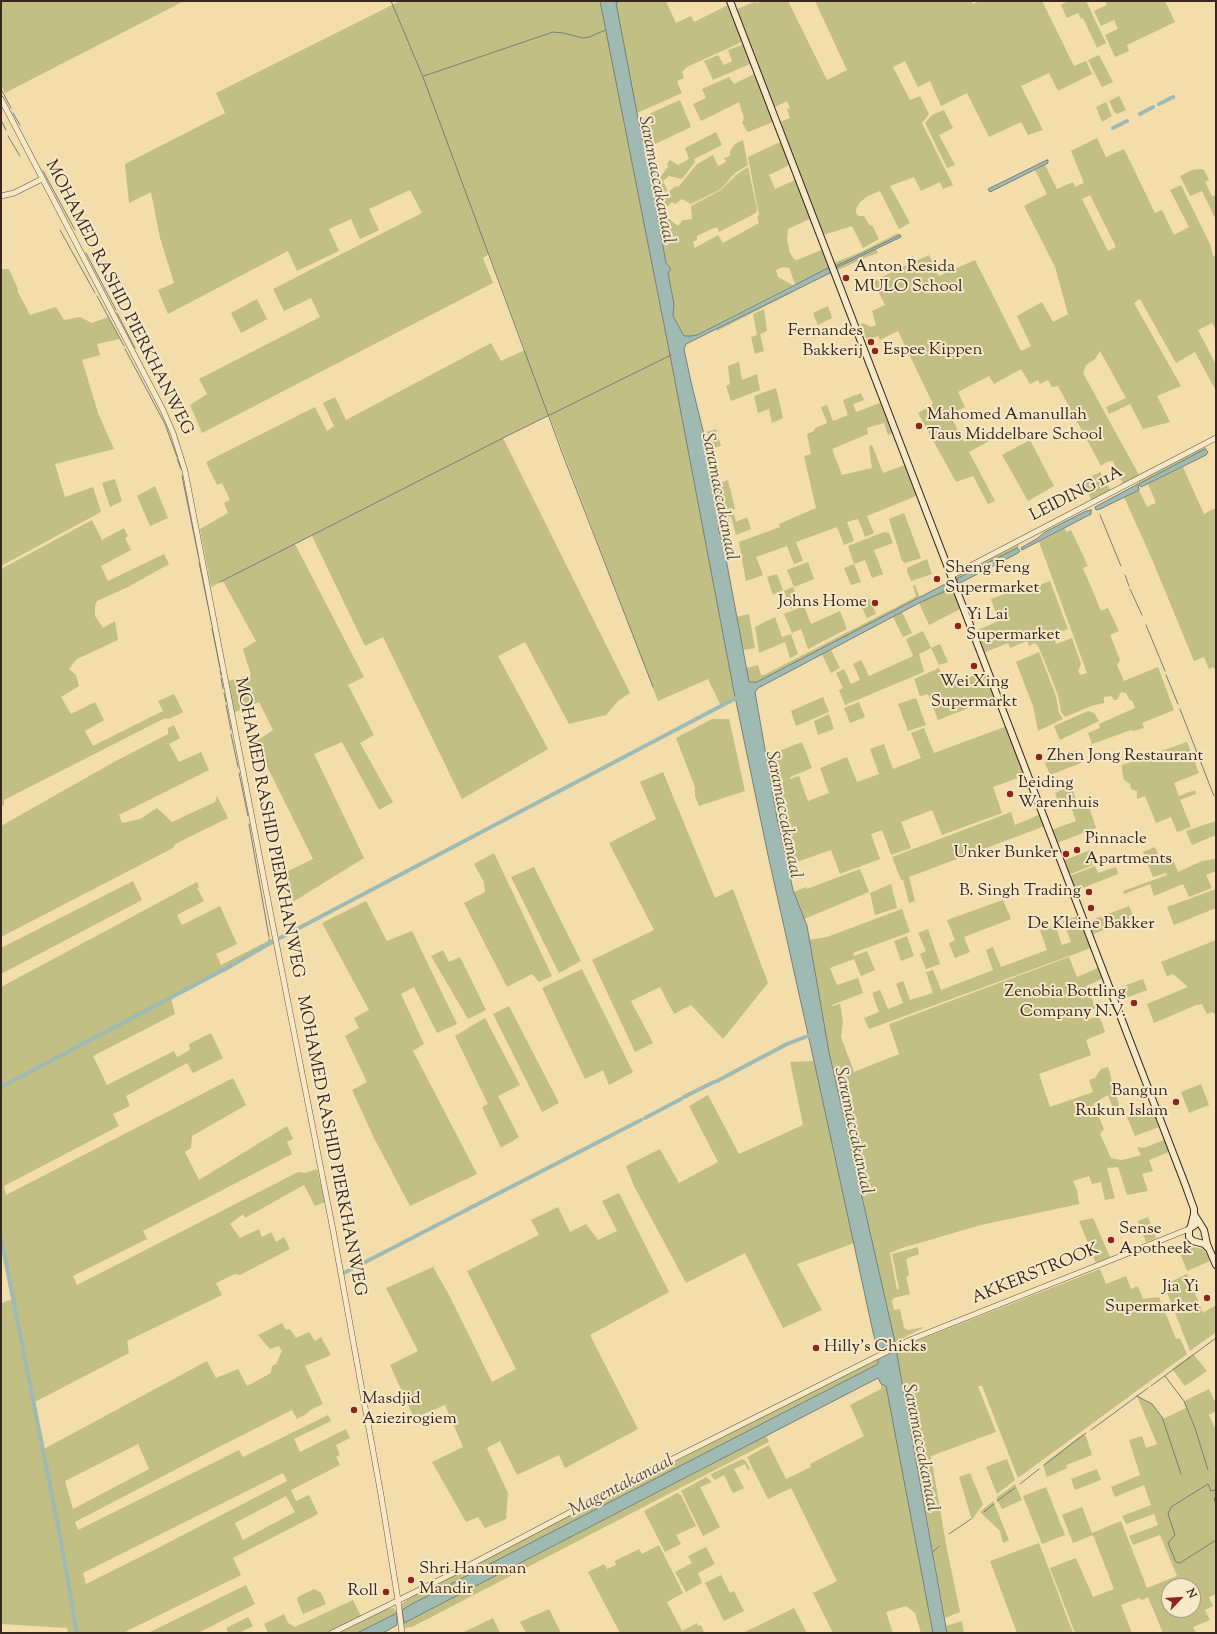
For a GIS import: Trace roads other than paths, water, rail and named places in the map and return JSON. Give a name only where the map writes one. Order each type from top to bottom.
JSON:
[{"type":"main road","points":[[730,1],[1184,1180],[1194,1214],[1200,1226],[1204,1230],[1204,1235],[1216,1265]]},
{"type":"main road","points":[[1194,1214],[1188,1235],[1190,1238],[1204,1244],[1210,1249]]},
{"type":"main road","points":[[1190,1228],[1197,1225],[1200,1226]]},
{"type":"main road","points":[[1197,1241],[1202,1239],[1204,1235]]},
{"type":"street","name":"MOHAMED RASHID PIERKHANWEG","points":[[1,99],[163,410],[173,433],[185,470],[275,941],[333,1230],[402,1633]]},
{"type":"street","points":[[1,196],[14,192],[42,179]]},
{"type":"street","name":"LEIDING 11A","points":[[953,581],[1216,438]]},
{"type":"street","name":"AKKERSTROOK","points":[[332,1633],[398,1603],[856,1366],[910,1340],[1190,1228]]},
{"type":"street","points":[[1172,1235],[1182,1235],[1190,1238]]},
{"type":"water","name":"Saramaccakanaal","points":[[600,1],[619,1],[616,3],[643,143],[646,145],[655,175],[651,180],[666,263],[671,269],[668,273],[674,304],[673,316],[684,336],[697,335],[828,268],[830,268],[832,272],[686,344],[684,349],[726,524],[718,528],[723,543],[749,682],[757,682],[951,581],[953,586],[952,588],[919,603],[758,688],[755,692],[776,813],[793,890],[807,926],[829,1052],[895,1342],[878,1350],[768,855],[733,687],[670,355]]},
{"type":"water","points":[[1047,160],[1048,163],[990,192],[988,189]]},
{"type":"water","points":[[900,235],[901,237],[836,268],[836,266]]},
{"type":"water","points":[[1205,449],[1208,452],[1206,455],[1141,487],[1139,484]]},
{"type":"water","points":[[1138,484],[1139,490],[1096,510],[1095,507]]},
{"type":"water","points":[[1091,510],[1091,514],[1022,550],[1021,548],[1045,532],[1086,511]]},
{"type":"water","points":[[1017,548],[1020,551],[1018,553],[958,584],[957,583],[956,581],[958,578]]},
{"type":"water","points":[[896,1349],[947,1633],[933,1633],[886,1386],[881,1384],[878,1378],[404,1623],[402,1610],[412,1604],[878,1364],[878,1358]]},
{"type":"water","points":[[397,1613],[397,1625],[383,1633],[357,1633]]},
{"type":"waterway","points":[[391,1],[423,77],[563,455],[653,687]]},
{"type":"waterway","points":[[424,76],[553,32],[583,38],[590,37],[606,30]]},
{"type":"waterway","points":[[1,89],[11,108]]},
{"type":"waterway","points":[[1159,104],[1173,97]]},
{"type":"waterway","points":[[1140,114],[1153,107]]},
{"type":"waterway","points":[[13,113],[20,125]]},
{"type":"waterway","points":[[1,120],[6,130]]},
{"type":"waterway","points":[[1113,128],[1127,121]]},
{"type":"waterway","points":[[8,136],[20,156]]},
{"type":"waterway","points":[[43,171],[75,230]]},
{"type":"waterway","points":[[60,230],[95,293]]},
{"type":"waterway","points":[[86,253],[116,310]]},
{"type":"waterway","points":[[97,296],[124,346]]},
{"type":"waterway","points":[[117,313],[135,348]]},
{"type":"waterway","points":[[125,349],[165,424],[177,457]]},
{"type":"waterway","points":[[220,582],[503,438],[671,355]]},
{"type":"waterway","points":[[177,459],[181,469]]},
{"type":"waterway","points":[[182,476],[199,559]]},
{"type":"waterway","points":[[1100,515],[1121,566]]},
{"type":"waterway","points":[[199,562],[212,625]]},
{"type":"waterway","points":[[1125,575],[1129,586]]},
{"type":"waterway","points":[[1130,589],[1142,615]]},
{"type":"waterway","points":[[1146,625],[1165,671]]},
{"type":"waterway","points":[[212,628],[220,668]]},
{"type":"waterway","points":[[220,671],[221,675]]},
{"type":"waterway","points":[[1166,675],[1178,704]]},
{"type":"waterway","points":[[221,678],[223,689]]},
{"type":"waterway","points":[[224,693],[226,702]]},
{"type":"waterway","points":[[280,938],[740,696]]},
{"type":"waterway","points":[[226,705],[231,730]]},
{"type":"waterway","points":[[1180,709],[1214,796]]},
{"type":"waterway","points":[[231,734],[238,767]]},
{"type":"waterway","points":[[239,773],[248,816]]},
{"type":"waterway","points":[[249,824],[269,937]]},
{"type":"waterway","points":[[269,939],[270,943]]},
{"type":"waterway","points":[[1,1087],[227,968],[272,942]]},
{"type":"waterway","points":[[717,1081],[787,1044],[813,1034]]},
{"type":"waterway","points":[[684,1097],[714,1082]]},
{"type":"waterway","points":[[645,1118],[681,1099]]},
{"type":"waterway","points":[[344,1273],[641,1120]]},
{"type":"waterway","points":[[1,1238],[60,1536],[77,1633]]},
{"type":"waterway","points":[[1151,1386],[1216,1338]]},
{"type":"waterway","points":[[1165,1376],[1184,1401],[1195,1428],[1208,1470]]},
{"type":"waterway","points":[[1091,1430],[1148,1388]]},
{"type":"waterway","points":[[1137,1396],[1152,1404],[1162,1417],[1181,1474]]},
{"type":"waterway","points":[[1044,1465],[1086,1433]]},
{"type":"waterway","points":[[1020,1484],[1039,1469]]},
{"type":"waterway","points":[[1216,1490],[1211,1491],[1208,1484],[1171,1507],[1168,1514],[1175,1535],[1168,1543],[1176,1562],[1180,1563],[1216,1540]]},
{"type":"waterway","points":[[997,1501],[1015,1488]]},
{"type":"waterway","points":[[1214,1498],[1216,1504]]},
{"type":"waterway","points":[[984,1512],[994,1504]]},
{"type":"waterway","points":[[949,1534],[971,1519]]},
{"type":"waterway","points":[[932,1553],[939,1546]]},
{"type":"place","name":"Anton Resida MULO School","points":[[846,278]]},
{"type":"place","name":"Fernandes Bakkerij","points":[[871,342]]},
{"type":"place","name":"Espee Kippen","points":[[875,351]]},
{"type":"place","name":"Mahomed Amanullah Taus Middelbare School","points":[[919,426]]},
{"type":"place","name":"Sheng Feng Supermarket","points":[[937,579]]},
{"type":"place","name":"Johns Home","points":[[875,603]]},
{"type":"place","name":"Yi Lai Supermarket","points":[[958,626]]},
{"type":"place","name":"Wei Xing Supermarkt","points":[[974,666]]},
{"type":"place","name":"Zhen Jong Restaurant","points":[[1039,757]]},
{"type":"place","name":"Leiding Warenhuis","points":[[1010,794]]},
{"type":"place","name":"Pinnacle Apartments","points":[[1077,850]]},
{"type":"place","name":"Unker Bunker","points":[[1066,854]]},
{"type":"place","name":"B. Singh Trading","points":[[1089,892]]},
{"type":"place","name":"De Kleine Bakker","points":[[1091,908]]},
{"type":"place","name":"Zenobia Bottling Company N.V.","points":[[1134,1003]]},
{"type":"place","name":"Bangun Rukun Islam","points":[[1176,1102]]},
{"type":"place","name":"Sense Apotheek","points":[[1111,1240]]},
{"type":"place","name":"Jia Yi Supermarket","points":[[1207,1298]]},
{"type":"place","name":"Hilly's Chicks","points":[[816,1348]]},
{"type":"place","name":"Masdjid Aziezirogiem","points":[[354,1410]]},
{"type":"place","name":"Shri Hanuman Mandir","points":[[411,1580]]},
{"type":"place","name":"Roll","points":[[386,1592]]},
{"type":"water label","name":"Magentakanaal","points":[[622,1487]]}]
